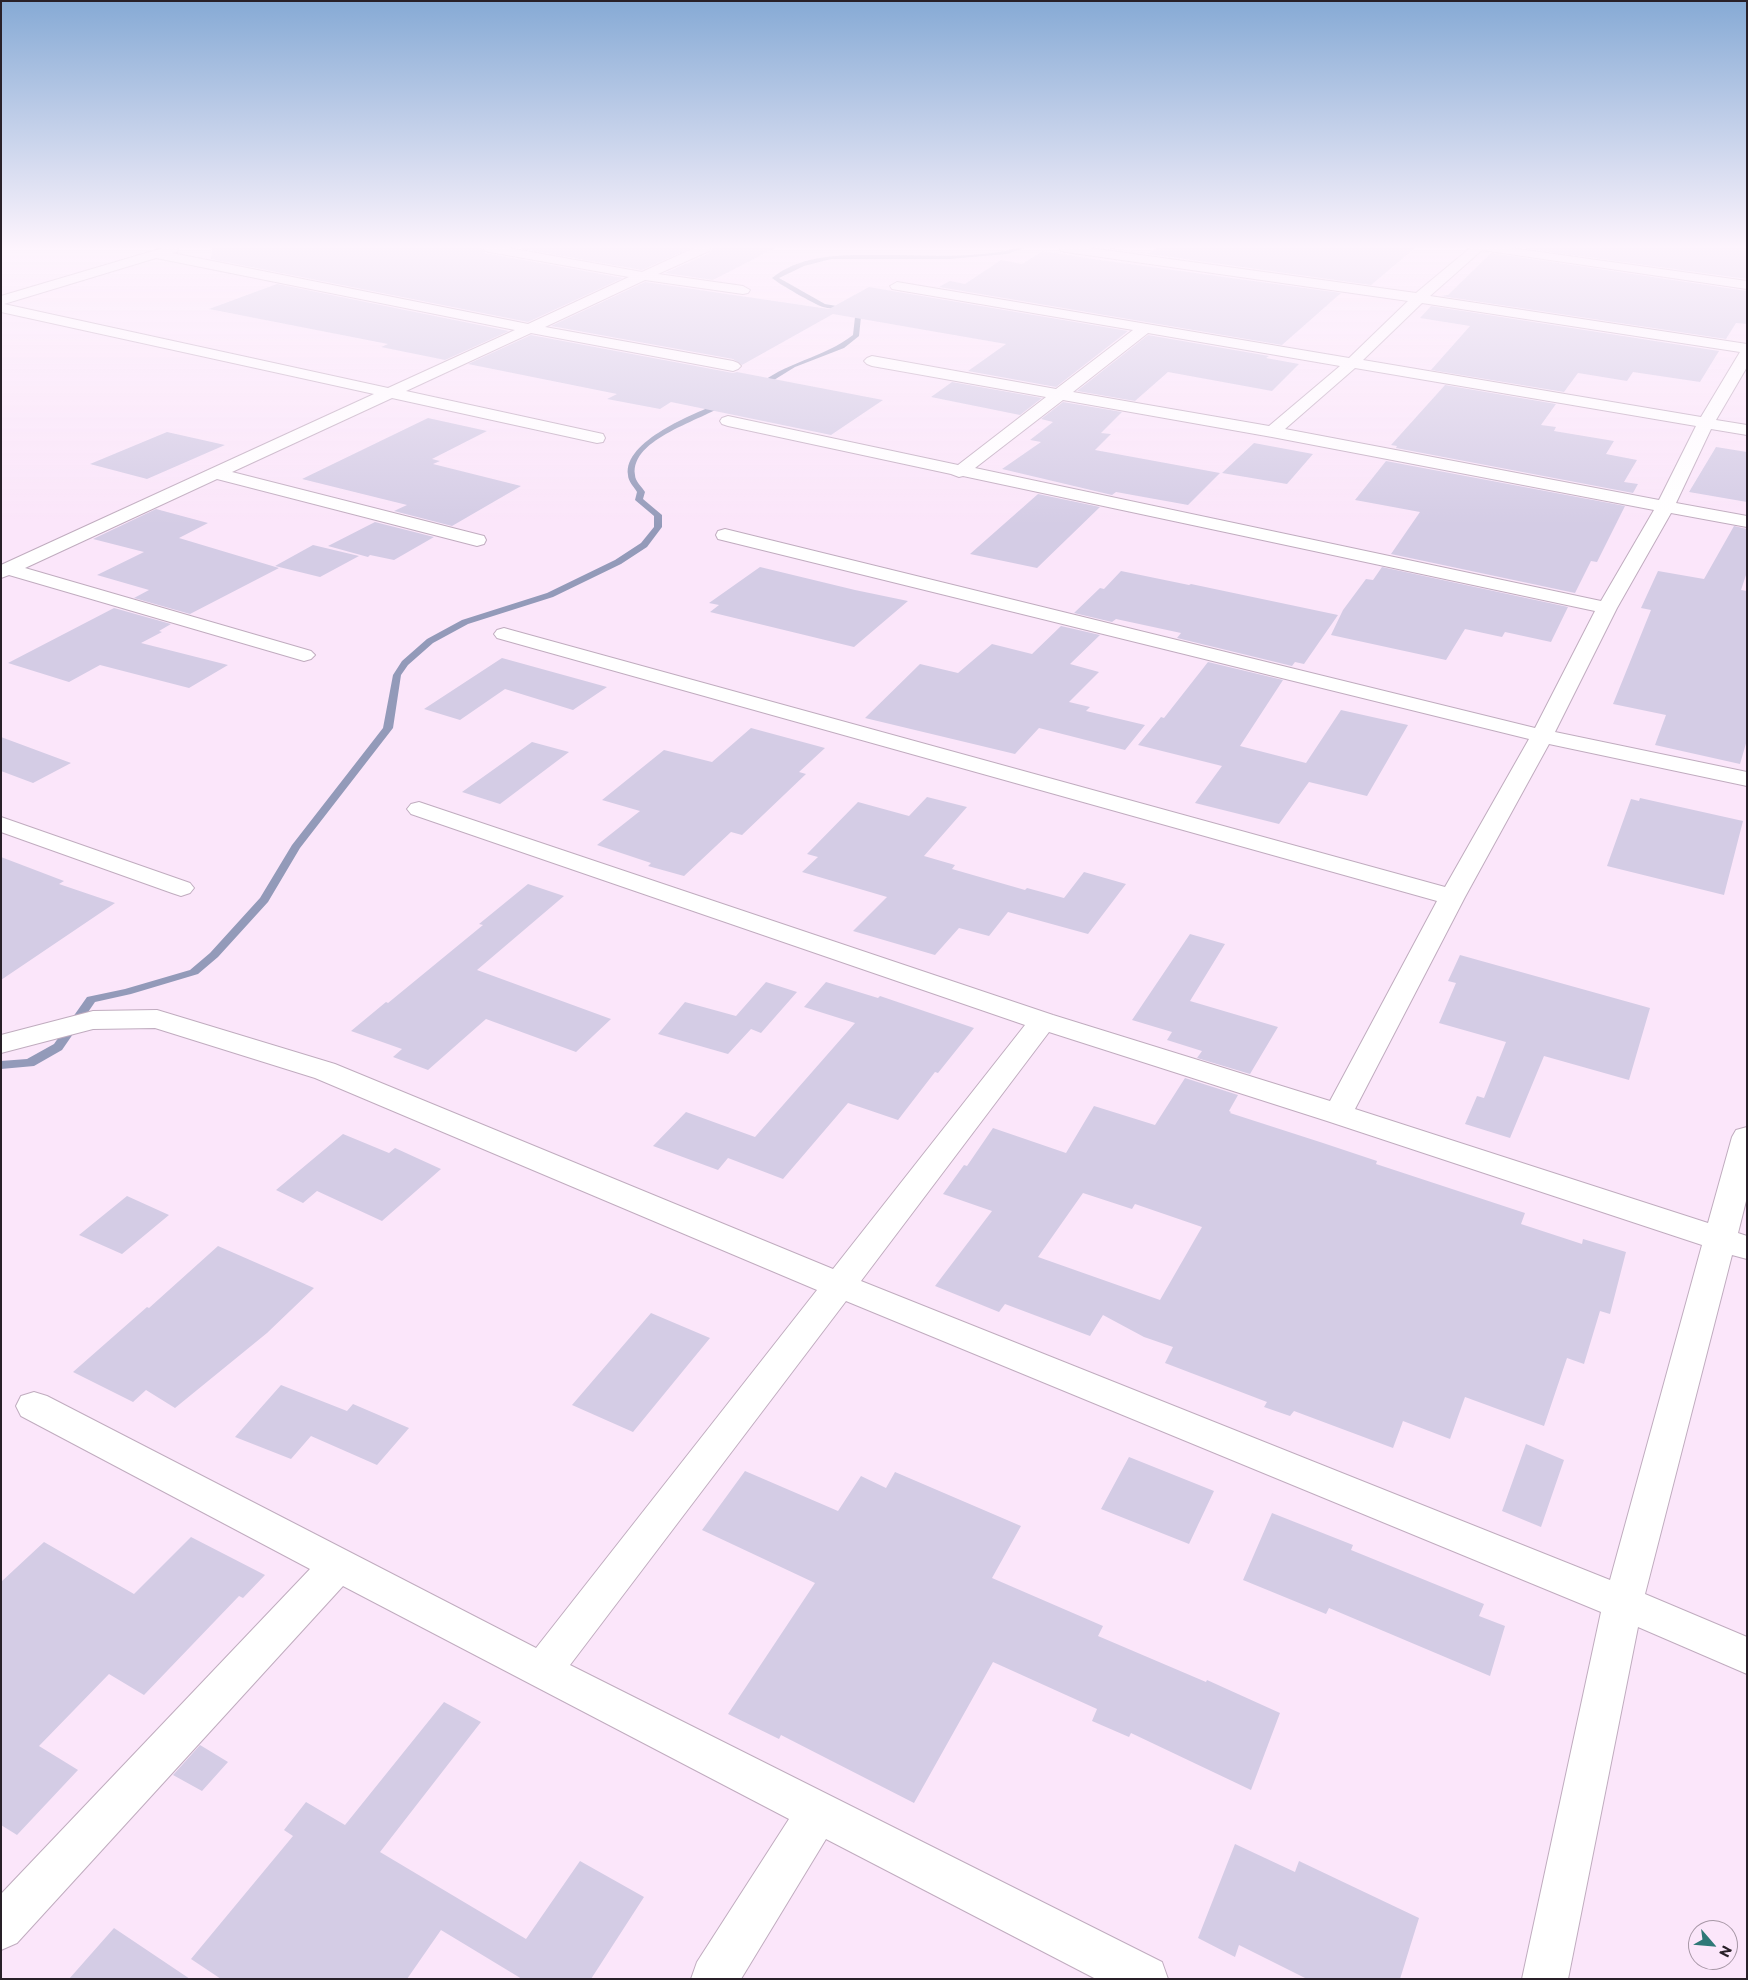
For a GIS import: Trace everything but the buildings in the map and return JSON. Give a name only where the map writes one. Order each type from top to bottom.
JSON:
[{"type":"street","points":[[149,340],[597,438]]},
{"type":"street","points":[[5,570],[501,340]]},
{"type":"street","points":[[595,340],[733,366]]},
{"type":"street","points":[[959,472],[1129,340]]},
{"type":"street","points":[[1216,340],[1747,430]]},
{"type":"street","points":[[1272,432],[1352,364],[1376,340]]},
{"type":"street","points":[[1686,340],[1747,350]]},
{"type":"street","points":[[1338,1114],[1452,897],[1542,736],[1606,608],[1665,506],[1706,423],[1747,354]]},
{"type":"street","points":[[872,362],[1272,432],[1747,522]]},
{"type":"street","points":[[728,422],[1606,608]]},
{"type":"street","points":[[215,473],[477,540]]},
{"type":"street","points":[[725,535],[1542,736],[1747,779]]},
{"type":"street","points":[[5,570],[304,655]]},
{"type":"street","points":[[504,634],[1452,897]]},
{"type":"street","points":[[419,809],[1043,1021],[1338,1114],[1733,1243]]},
{"type":"street","points":[[1,824],[180,888]]},
{"type":"street","points":[[1,1044],[93,1020],[157,1019],[326,1072],[841,1286],[1623,1603],[1747,1656]]},
{"type":"street","points":[[542,1671],[841,1286],[1043,1021]]},
{"type":"street","points":[[1545,1979],[1623,1603],[1733,1243],[1747,1137]]},
{"type":"street","points":[[34,1406],[542,1671],[1145,1979]]},
{"type":"street","points":[[1,1927],[338,1565]]},
{"type":"street","points":[[714,1979],[818,1813]]},
{"type":"waterway","points":[[759,387],[793,366],[842,347],[850,340]]},
{"type":"waterway","points":[[1,1065],[30,1063],[58,1047],[91,999],[127,992],[194,972],[214,955],[264,900],[296,847],[388,728],[397,675],[405,663],[430,641],[465,622],[550,595],[618,562],[644,545],[658,527],[658,515],[639,500],[641,492],[631,475],[633,463],[640,452],[651,441],[666,431],[722,404]]}]
